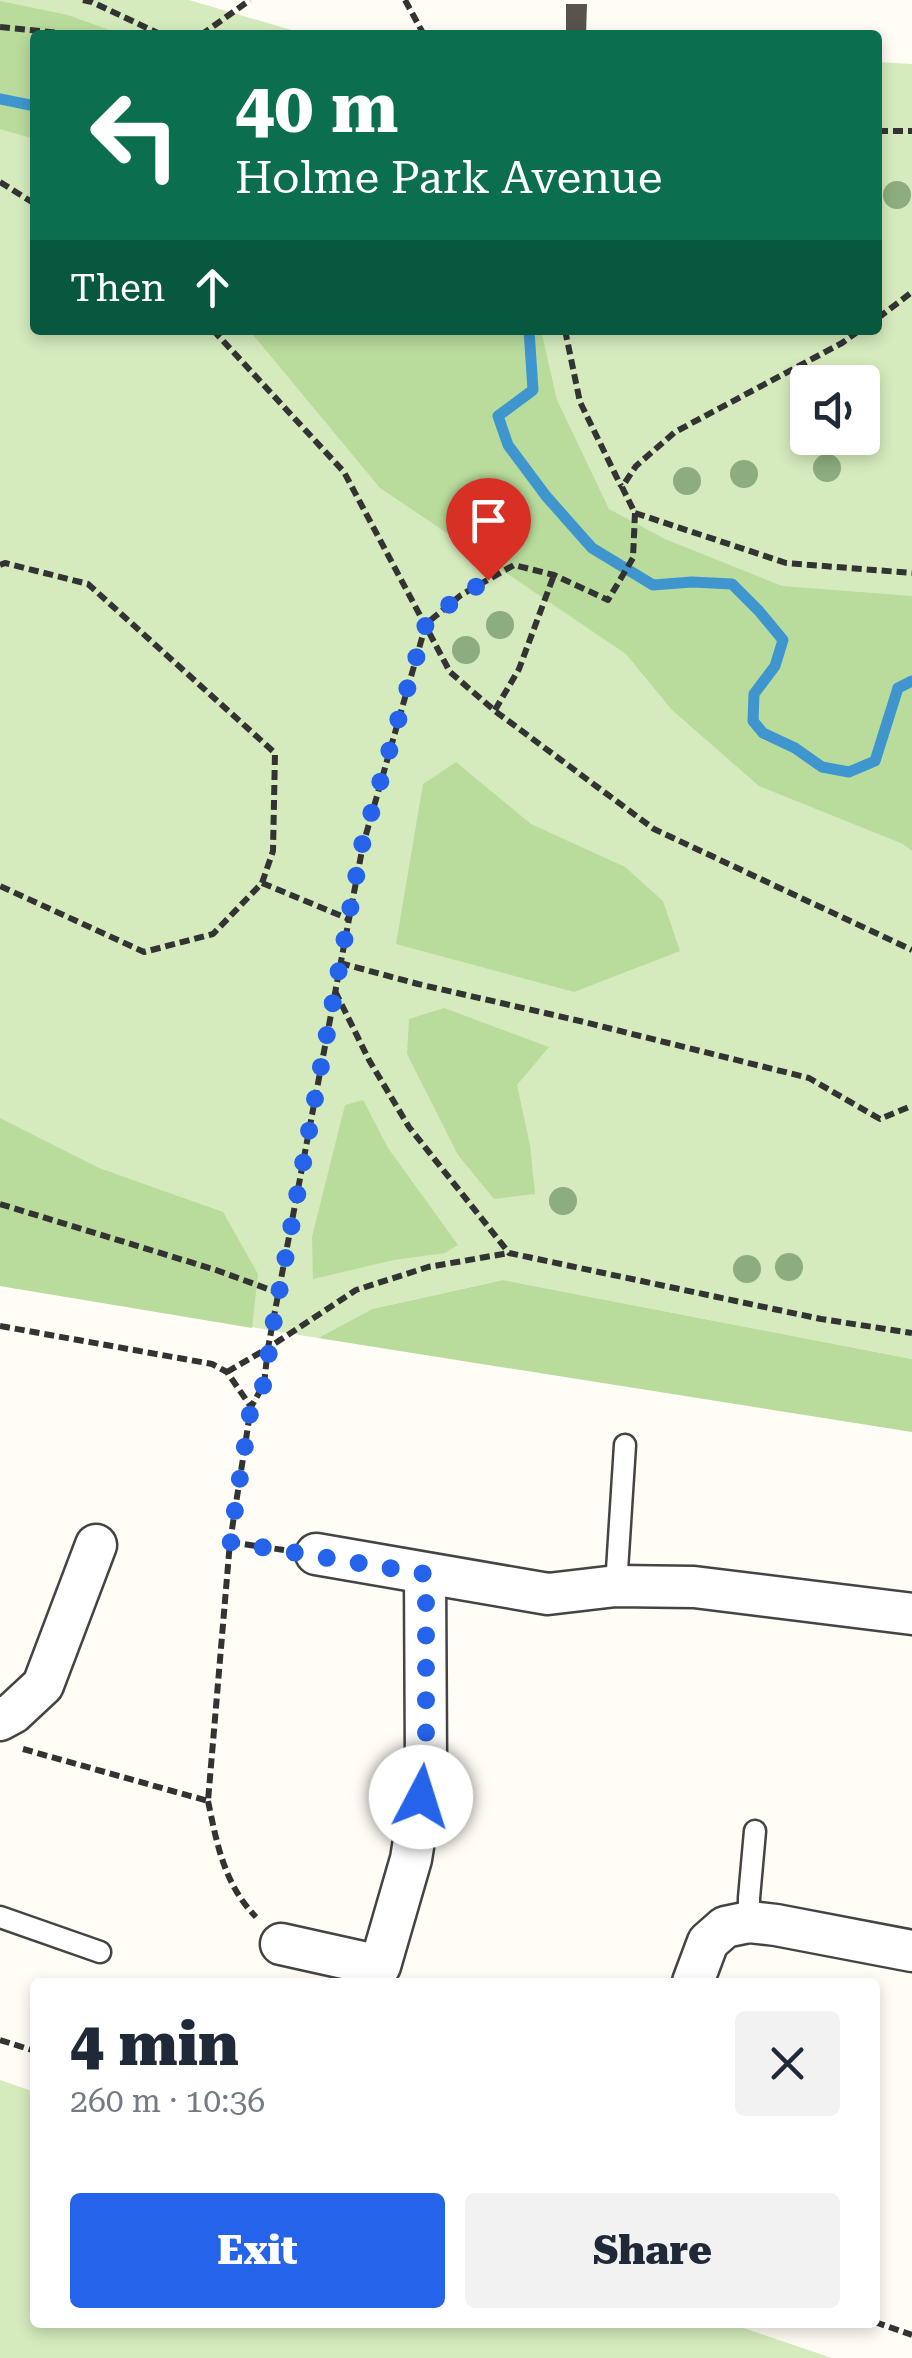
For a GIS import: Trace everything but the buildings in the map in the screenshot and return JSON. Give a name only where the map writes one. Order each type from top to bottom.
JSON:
[{"type":"street","points":[[5,1732],[13,1713],[43,1685],[96,1545]]},
{"type":"street","points":[[316,1554],[548,1594],[616,1586],[694,1587],[912,1614]]},
{"type":"street","points":[[281,1944],[378,1974],[412,1859],[426,1766],[426,1574]]},
{"type":"street","points":[[694,1978],[708,1942],[725,1927],[750,1922],[912,1951]]},
{"type":"lane","points":[[616,1586],[625,1445]]},
{"type":"lane","points":[[750,1922],[756,1831]]},
{"type":"lane","points":[[0,1917],[100,1952]]},
{"type":"path","points":[[83,0],[151,30]]},
{"type":"path","points":[[208,30],[250,0]]},
{"type":"path","points":[[404,0],[421,30]]},
{"type":"path","points":[[0,27],[30,30]]},
{"type":"path","points":[[882,130],[912,130]]},
{"type":"path","points":[[0,182],[30,201]]},
{"type":"path","points":[[882,315],[912,292]]},
{"type":"path","points":[[218,335],[344,472],[450,672],[654,829],[912,950]]},
{"type":"path","points":[[281,1944],[244,1905],[220,1858],[208,1801],[230,1542],[251,1407],[264,1384],[362,845],[426,624],[461,595],[514,565],[554,574],[608,600],[634,558],[635,513],[580,402],[567,335]]},
{"type":"path","points":[[622,488],[636,466],[675,432],[853,335]]},
{"type":"path","points":[[635,513],[786,563],[912,573]]},
{"type":"path","points":[[0,565],[5,563],[88,584],[276,753],[273,852],[262,883],[213,934],[144,952],[0,886]]},
{"type":"path","points":[[495,710],[519,669],[554,574]]},
{"type":"path","points":[[262,883],[348,918]]},
{"type":"path","points":[[340,963],[809,1078],[880,1119],[912,1108]]},
{"type":"path","points":[[335,990],[368,1060],[408,1128],[509,1254]]},
{"type":"path","points":[[0,1204],[279,1293]]},
{"type":"path","points":[[226,1372],[356,1290],[428,1267],[509,1254],[822,1319],[912,1332]]},
{"type":"path","points":[[0,1326],[212,1364],[226,1372],[251,1407]]},
{"type":"path","points":[[230,1542],[316,1554]]},
{"type":"path","points":[[5,1732],[208,1801]]},
{"type":"path","points":[[0,2040],[30,2049]]},
{"type":"path","points":[[880,2324],[912,2335]]},
{"type":"green space","points":[[0,0],[189,0],[291,30],[30,30],[30,335],[882,335],[882,62],[912,64],[912,1359],[503,1280],[372,1309],[318,1338],[0,1286]]},
{"type":"green space","points":[[0,1],[68,15],[109,30],[30,30],[30,138],[0,129]]},
{"type":"green space","points":[[253,335],[542,335],[557,400],[609,509],[665,539],[782,586],[912,596],[912,851],[759,786],[672,710],[626,654],[380,488]]},
{"type":"green space","points":[[456,762],[531,824],[625,867],[663,901],[680,951],[574,992],[396,944],[423,784]]},
{"type":"green space","points":[[444,1008],[549,1047],[517,1085],[530,1145],[535,1194],[494,1199],[458,1155],[407,1054],[409,1019]]},
{"type":"green space","points":[[363,1100],[388,1148],[458,1245],[445,1253],[313,1279],[312,1237],[345,1105]]},
{"type":"green space","points":[[0,1118],[99,1168],[223,1212],[258,1274],[252,1328],[0,1286]]},
{"type":"green space","points":[[503,1280],[912,1359],[912,1432],[318,1338],[372,1309]]},
{"type":"green space","points":[[0,2080],[30,2090],[30,2328],[744,2328],[832,2358],[0,2358]]},
{"type":"waterway","points":[[0,99],[30,105]]},
{"type":"waterway","points":[[529,335],[533,390],[498,416],[508,445],[592,548],[653,585],[732,584],[759,611],[783,640],[775,666],[754,694],[753,721],[763,733],[822,767],[849,772],[875,761],[898,688],[912,681]]},
{"type":"route","points":[[421,1797],[426,1766],[426,1574],[230,1542],[251,1407],[264,1384],[362,845],[426,624],[461,595],[488,580]]}]
